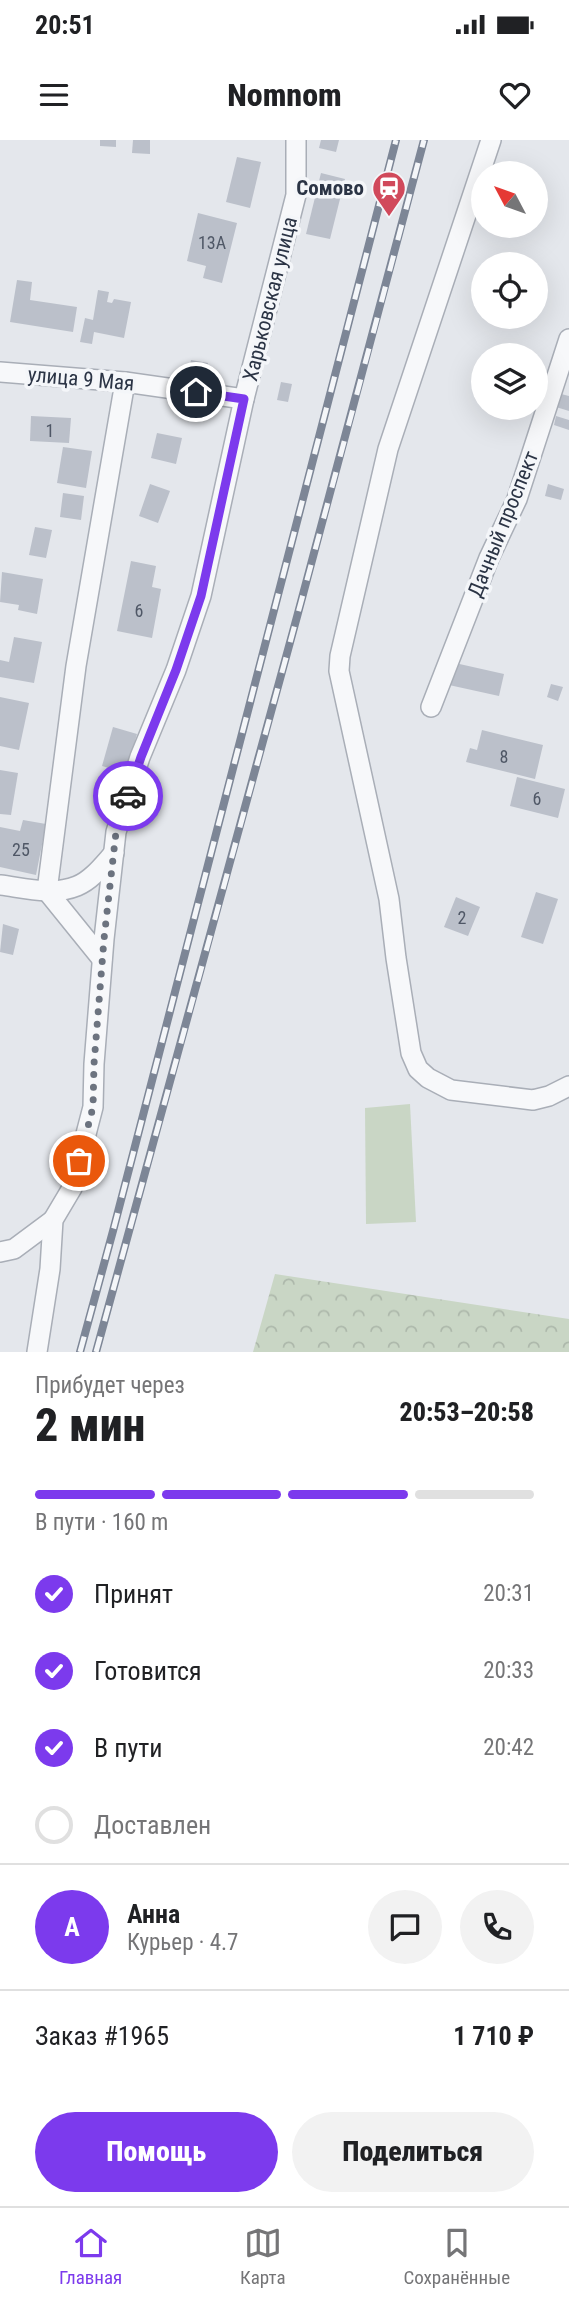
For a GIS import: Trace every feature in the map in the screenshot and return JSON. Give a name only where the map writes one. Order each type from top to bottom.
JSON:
[{"type":"street","name":"Харьковская улица","points":[[37,1352],[50,1269],[53,1220],[72,1188],[93,1107],[102,959],[116,832],[201,596],[244,399],[296,195],[296,140]]},
{"type":"street","points":[[491,140],[388,449],[340,656],[339,671],[389,899],[411,1053],[418,1069],[428,1078],[451,1090],[533,1100],[569,1086]]},
{"type":"street","name":"Дачный проспект","points":[[430,707],[489,558],[517,499],[569,339]]},
{"type":"street","name":"улица 9 Мая","points":[[0,372],[125,382],[244,399]]},
{"type":"street","points":[[102,959],[47,891],[76,666],[125,382]]},
{"type":"street","points":[[0,885],[47,891],[78,886],[114,853]]},
{"type":"street","points":[[0,1252],[14,1249],[53,1220]]},
{"type":"green space","points":[[410,1104],[416,1222],[366,1224],[365,1108]]},
{"type":"green space","points":[[275,1274],[569,1319],[569,1352],[253,1352]]},
{"type":"building","points":[[100,140],[116,140],[116,147],[100,146]]},
{"type":"building","points":[[133,140],[150,140],[150,154],[132,153]]},
{"type":"building","points":[[321,140],[339,140],[336,152],[319,148]]},
{"type":"building","points":[[237,157],[261,162],[250,208],[226,202]]},
{"type":"building","points":[[321,173],[345,179],[330,239],[306,234]]},
{"type":"building","points":[[198,213],[237,223],[222,283],[203,278],[206,266],[187,261]]},
{"type":"building","points":[[17,280],[32,282],[30,300],[77,307],[73,332],[10,322]]},
{"type":"building","points":[[98,290],[109,292],[107,302],[112,303],[114,299],[131,302],[124,338],[94,332],[92,344],[80,342],[85,318],[93,320]]},
{"type":"building","points":[[191,360],[208,363],[206,377],[188,373]]},
{"type":"building","points":[[281,382],[292,384],[288,402],[277,400]]},
{"type":"building","points":[[561,394],[569,396],[569,411],[556,407]]},
{"type":"building","points":[[31,416],[71,418],[69,443],[30,441]]},
{"type":"building","points":[[556,416],[569,420],[569,430],[554,425]]},
{"type":"building","points":[[157,433],[182,438],[176,464],[151,458]]},
{"type":"building","points":[[63,447],[92,451],[86,488],[57,483]]},
{"type":"building","points":[[150,484],[170,491],[158,523],[139,516]]},
{"type":"building","points":[[548,484],[564,489],[561,500],[545,496]]},
{"type":"building","points":[[63,493],[84,496],[81,520],[60,517]]},
{"type":"building","points":[[35,527],[52,530],[46,558],[29,555]]},
{"type":"building","points":[[131,561],[156,566],[152,587],[161,589],[152,638],[117,631]]},
{"type":"building","points":[[2,572],[43,579],[37,614],[18,610],[19,605],[0,602]]},
{"type":"building","points":[[14,637],[42,642],[34,683],[0,677],[0,660],[9,662]]},
{"type":"building","points":[[455,663],[504,674],[499,696],[449,685]]},
{"type":"building","points":[[551,684],[563,687],[558,701],[547,697]]},
{"type":"building","points":[[0,697],[29,703],[19,750],[0,746]]},
{"type":"building","points":[[113,727],[137,734],[126,773],[102,766]]},
{"type":"building","points":[[482,730],[543,745],[535,779],[466,762],[470,748],[477,750]]},
{"type":"building","points":[[0,770],[18,773],[11,815],[0,814]]},
{"type":"building","points":[[517,777],[565,789],[558,818],[510,806]]},
{"type":"building","points":[[23,820],[46,824],[36,875],[0,867],[0,827],[20,831]]},
{"type":"building","points":[[536,892],[558,899],[543,944],[521,937]]},
{"type":"building","points":[[456,897],[480,907],[468,936],[444,927]]},
{"type":"building","points":[[3,924],[19,929],[13,955],[0,952]]},
{"type":"railway","points":[[80,1352],[396,140]]},
{"type":"railway","points":[[96,1352],[424,140]]},
{"type":"way so far","points":[[79,1161],[93,1107],[104,939],[116,832],[128,796]]},
{"type":"place","name":"Сомово","points":[[389,218]]},
{"type":"route","points":[[128,796],[201,596],[244,399],[196,392]]}]
